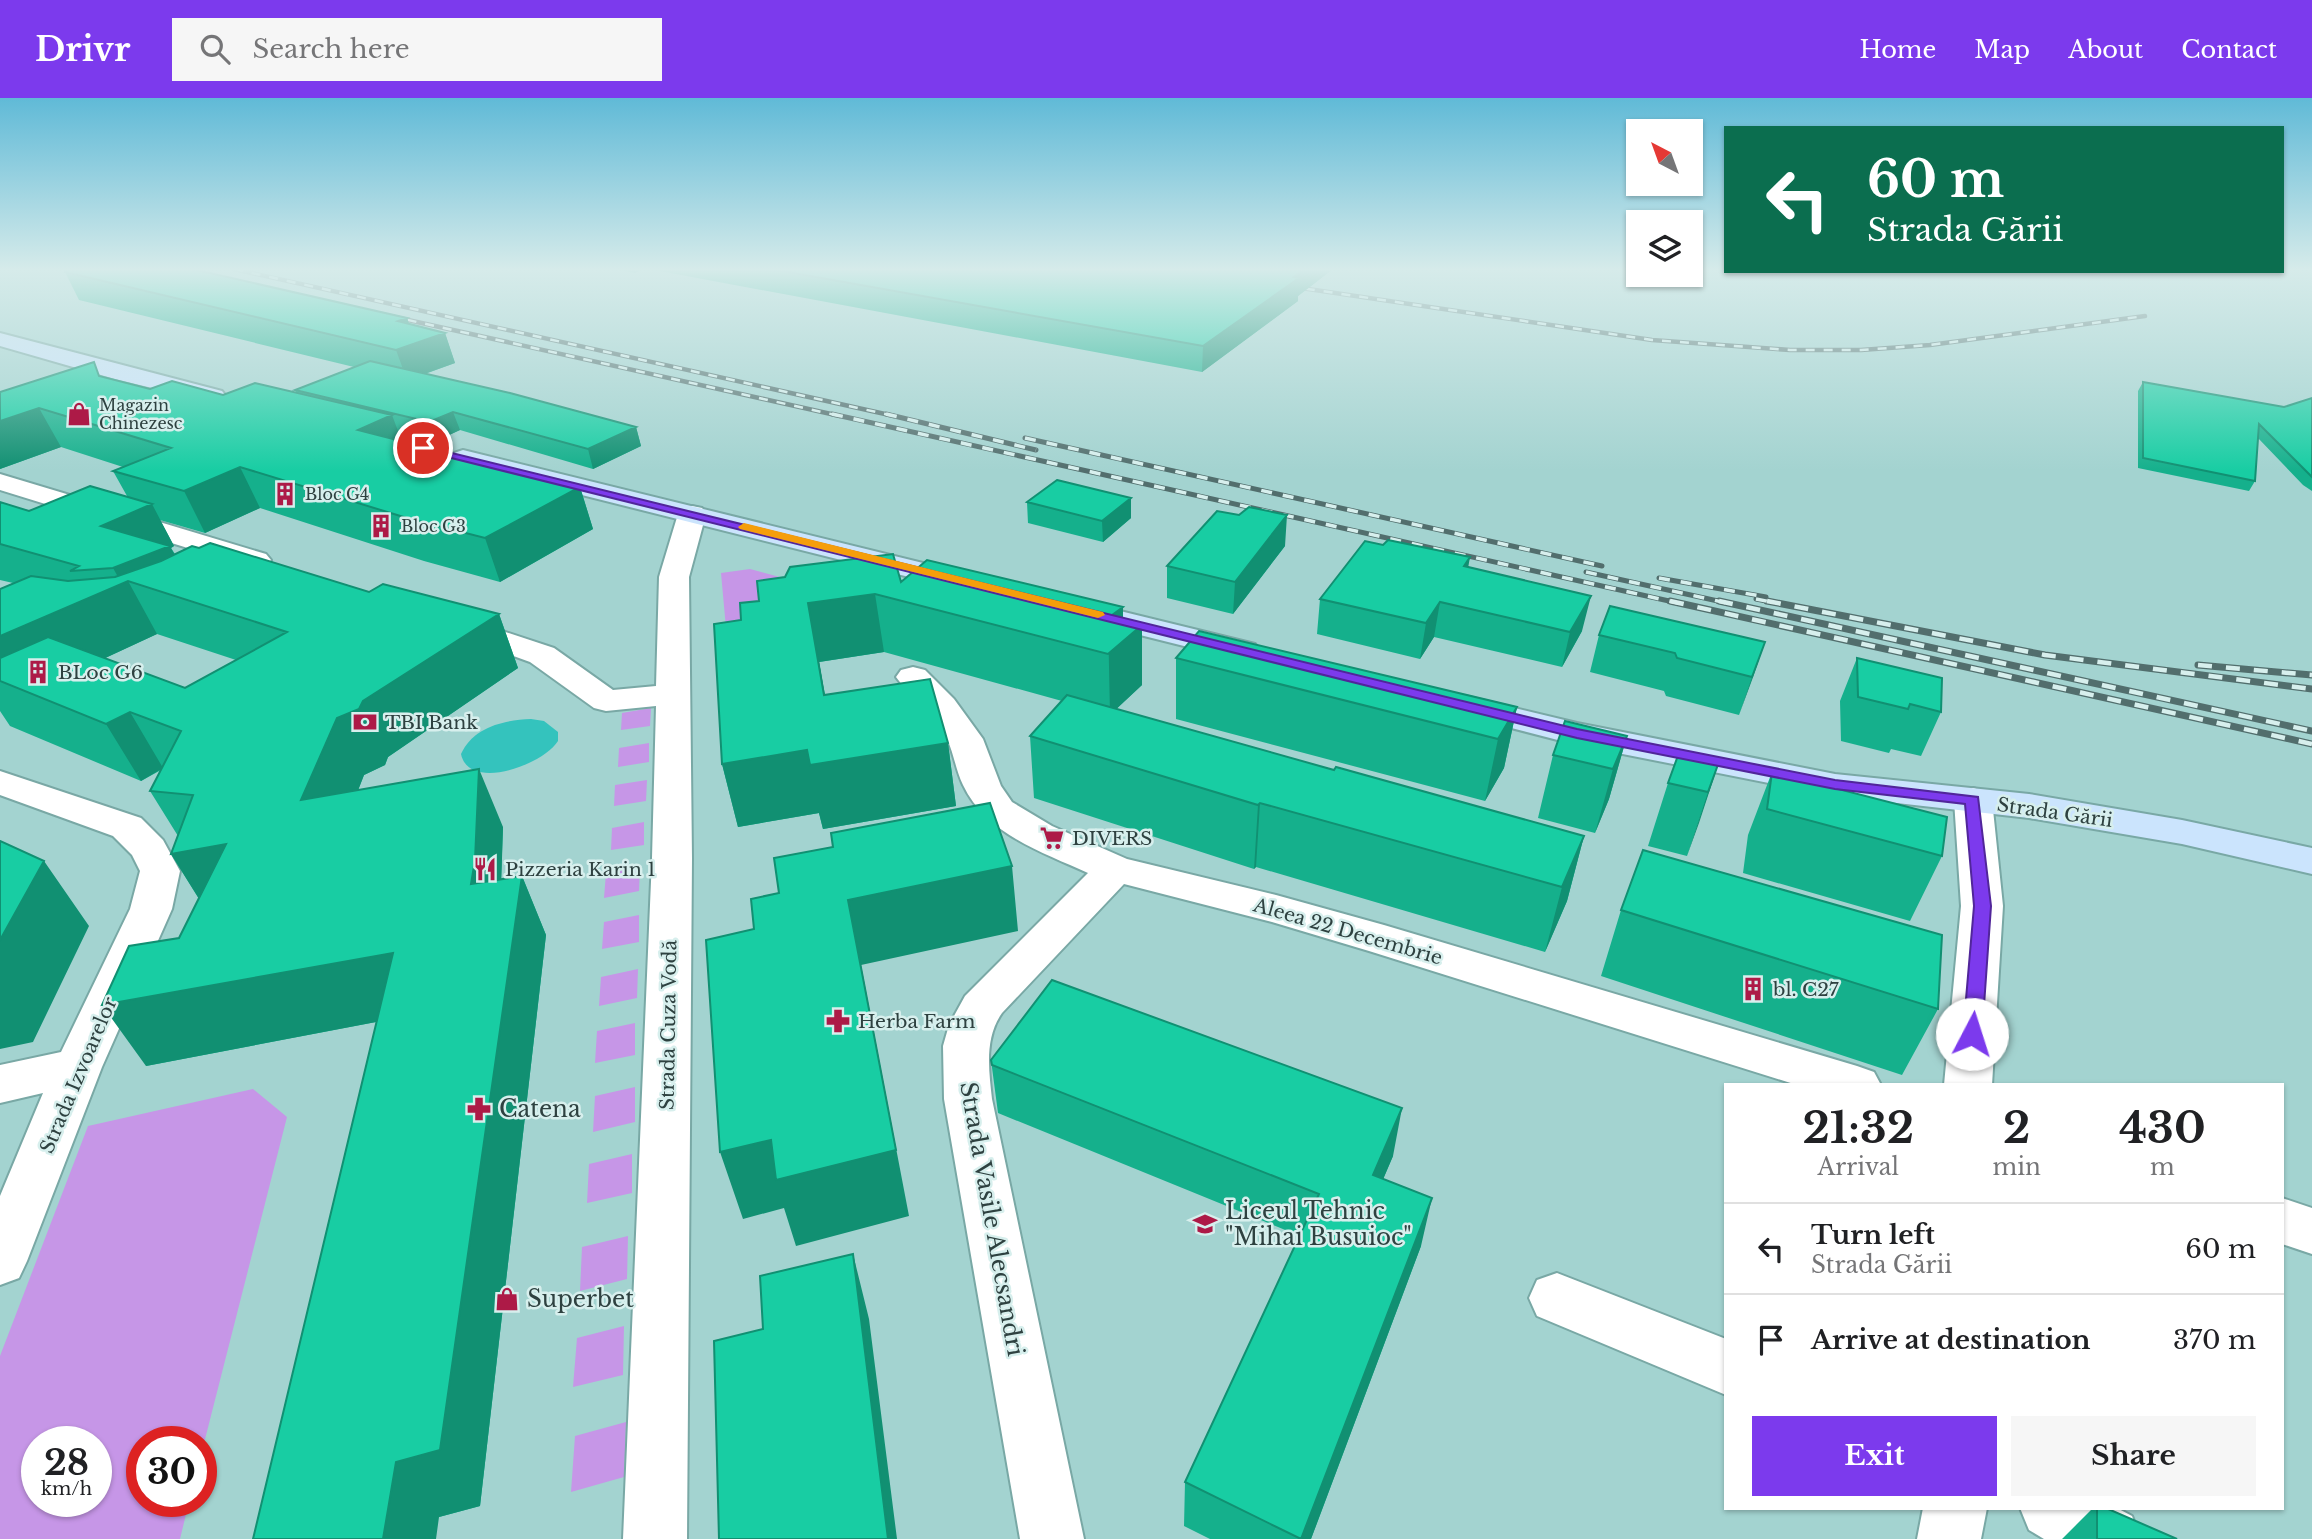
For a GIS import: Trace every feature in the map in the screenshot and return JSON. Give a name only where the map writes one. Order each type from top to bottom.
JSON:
[{"type":"street","points":[[0,339],[123,374],[243,403]]},
{"type":"street","points":[[85,387],[123,374]]},
{"type":"street","points":[[436,451],[993,589]]},
{"type":"street","points":[[0,482],[287,570]]},
{"type":"street","name":"Strada Cuza Vodă","points":[[655,1539],[672,858],[674,577],[692,514]]},
{"type":"street","points":[[1046,602],[1270,657]]},
{"type":"street","points":[[439,618],[542,655],[606,702],[673,694]]},
{"type":"street","name":"Aleea 22 Decembrie","points":[[913,677],[942,706],[965,739],[982,786],[998,810],[1038,835],[1115,869],[1372,936],[1850,1083]]},
{"type":"street","name":"Strada Gării","points":[[1430,697],[1577,734],[1835,785],[2100,818],[2312,861]]},
{"type":"street","name":"Strada Izvoarelor","points":[[0,782],[127,827],[149,849],[160,871],[151,909],[78,1067],[0,1261]]},
{"type":"street","points":[[1968,1083],[1982,906],[1972,800]]},
{"type":"street","name":"Strada Vasile Alecsandri","points":[[1052,1539],[968,1099],[966,1050],[976,1014],[994,991],[1017,971],[1115,869]]},
{"type":"street","points":[[0,1084],[78,1067]]},
{"type":"street","points":[[2284,1222],[2312,1231]]},
{"type":"street","points":[[1557,1298],[1724,1366]]},
{"type":"street","points":[[1949,1539],[1955,1510]]},
{"type":"street","points":[[2055,1510],[2109,1539]]},
{"type":"shaded area","points":[[750,569],[839,593],[726,628],[721,573]]},
{"type":"shaded area","points":[[651,708],[650,726],[621,730],[622,713]]},
{"type":"shaded area","points":[[649,743],[649,762],[618,767],[619,748]]},
{"type":"shaded area","points":[[647,780],[646,801],[614,806],[615,785]]},
{"type":"shaded area","points":[[644,822],[644,845],[611,850],[612,828]]},
{"type":"shaded area","points":[[640,867],[639,891],[604,898],[606,873]]},
{"type":"shaded area","points":[[639,915],[639,942],[602,949],[604,922]]},
{"type":"shaded area","points":[[638,969],[637,998],[599,1006],[601,977]]},
{"type":"shaded area","points":[[635,1023],[635,1055],[595,1063],[597,1031]]},
{"type":"shaded area","points":[[635,1087],[635,1122],[593,1132],[595,1096]]},
{"type":"shaded area","points":[[253,1089],[287,1117],[208,1426],[126,1426],[126,1517],[185,1517],[180,1539],[0,1539],[0,1356],[88,1126]]},
{"type":"shaded area","points":[[632,1154],[632,1193],[587,1203],[589,1164]]},
{"type":"shaded area","points":[[628,1236],[627,1279],[580,1291],[582,1247]]},
{"type":"shaded area","points":[[624,1326],[623,1375],[573,1387],[577,1338]]},
{"type":"shaded area","points":[[626,1422],[624,1477],[571,1492],[575,1436]]},
{"type":"water","points":[[531,719],[544,721],[558,732],[558,741],[550,750],[523,766],[507,771],[477,771],[467,765],[461,754],[466,745],[481,731],[500,723]]},
{"type":"building","points":[[338,336],[436,336],[396,350]]},
{"type":"building","points":[[1148,336],[1217,336],[1203,346]]},
{"type":"building","points":[[370,361],[510,393],[636,427],[588,449],[453,412],[429,422],[295,390]]},
{"type":"building","points":[[94,362],[99,376],[150,389],[172,381],[223,395],[255,383],[392,415],[358,430],[580,487],[485,538],[407,518],[240,467],[184,491],[113,471],[171,448],[39,408],[0,421],[0,392]]},
{"type":"building","points":[[2143,382],[2284,407],[2312,398],[2312,477],[2259,424],[2255,481],[2143,458]]},
{"type":"building","points":[[1057,480],[1131,498],[1102,521],[1027,502]]},
{"type":"building","points":[[90,486],[152,504],[101,526],[170,546],[113,568],[70,571],[79,566],[0,544],[0,502],[29,511]]},
{"type":"building","points":[[1249,507],[1287,515],[1235,582],[1167,566],[1217,511],[1239,515]]},
{"type":"building","points":[[1388,540],[1470,557],[1464,566],[1591,596],[1570,632],[1440,602],[1426,623],[1320,599],[1365,541],[1383,545]]},
{"type":"building","points":[[210,543],[369,592],[383,584],[499,614],[363,701],[359,709],[337,718],[301,800],[479,769],[475,860],[471,884],[522,876],[440,1450],[396,1462],[383,1539],[253,1539],[393,953],[102,1005],[129,946],[179,938],[226,844],[171,854],[193,795],[150,791],[181,731],[130,712],[106,724],[0,681],[0,658],[48,637],[185,688],[287,632],[128,581],[0,636],[0,589],[31,576],[68,581],[115,577],[161,561],[192,546],[199,548]]},
{"type":"building","points":[[893,554],[901,582],[927,560],[1123,607],[1108,618],[1142,625],[1108,654],[875,594],[808,603],[824,695],[930,679],[948,743],[810,765],[807,750],[722,764],[714,624],[741,620],[740,603],[759,601],[757,581],[785,577],[790,567]]},
{"type":"building","points":[[1610,606],[1765,642],[1752,677],[1677,658],[1675,653],[1599,635]]},
{"type":"building","points":[[1199,631],[1517,707],[1498,739],[1176,658]]},
{"type":"building","points":[[1857,658],[1942,678],[1941,712],[1910,704],[1908,709],[1858,697]]},
{"type":"building","points":[[1067,695],[1334,770],[1336,767],[1584,836],[1562,887],[1260,803],[1258,805],[1030,736]]},
{"type":"building","points":[[1565,721],[1627,736],[1613,769],[1553,755]]},
{"type":"building","points":[[1680,750],[1720,759],[1708,792],[1668,783]]},
{"type":"building","points":[[1772,772],[1947,817],[1942,856],[1767,809]]},
{"type":"building","points":[[990,803],[1012,866],[848,900],[896,1150],[776,1180],[771,1140],[720,1152],[706,940],[754,929],[751,899],[779,893],[774,858],[833,847],[831,833]]},
{"type":"building","points":[[0,841],[44,861],[0,940]]},
{"type":"building","points":[[1643,850],[1942,935],[1938,1009],[1621,910]]},
{"type":"building","points":[[1052,980],[1402,1108],[1373,1175],[1432,1198],[1301,1539],[1185,1482],[1319,1194],[992,1065],[991,1060]]},
{"type":"building","points":[[853,1254],[888,1539],[719,1539],[714,1341],[763,1329],[760,1276]]},
{"type":"building","points":[[2097,1510],[2111,1510],[2177,1539],[2097,1539]]},
{"type":"railway","points":[[481,336],[840,416]]},
{"type":"railway","points":[[536,336],[894,416]]},
{"type":"railway","points":[[1627,336],[1790,350],[1861,350],[1995,336]]},
{"type":"railway","points":[[832,414],[1678,603]]},
{"type":"railway","points":[[886,414],[1036,450]]},
{"type":"railway","points":[[1025,438],[1602,566]]},
{"type":"railway","points":[[1586,572],[1727,603]]},
{"type":"railway","points":[[1659,578],[1766,597]]},
{"type":"railway","points":[[1756,599],[1776,603]]},
{"type":"railway","points":[[1670,601],[2312,744]]},
{"type":"railway","points":[[1719,601],[2312,731]]},
{"type":"railway","points":[[1767,601],[2045,655],[2312,689]]},
{"type":"railway","points":[[2198,665],[2312,675]]},
{"type":"slow traffic","points":[[744,527],[1098,615]]},
{"type":"place","name":"Magazin Chinezesc","points":[[79,414]]},
{"type":"place","name":"Bloc G4","points":[[285,494]]},
{"type":"place","name":"Bloc G3","points":[[381,526]]},
{"type":"place","name":"BLoc G6","points":[[38,672]]},
{"type":"place","name":"TBI Bank","points":[[365,722]]},
{"type":"place","name":"DIVERS","points":[[1052,838]]},
{"type":"place","name":"Pizzeria Karin 1","points":[[485,869]]},
{"type":"place","name":"bl. C27","points":[[1753,989]]},
{"type":"place","name":"Herba Farm","points":[[838,1021]]},
{"type":"place","name":"Catena","points":[[479,1109]]},
{"type":"place","name":"Liceul Tehnic \"Mihai Busuioc\"","points":[[1205,1224]]},
{"type":"place","name":"Superbet","points":[[507,1299]]},
{"type":"route","points":[[423,448],[1577,734],[1835,785],[1972,800],[1982,906],[1972,1034]]}]
